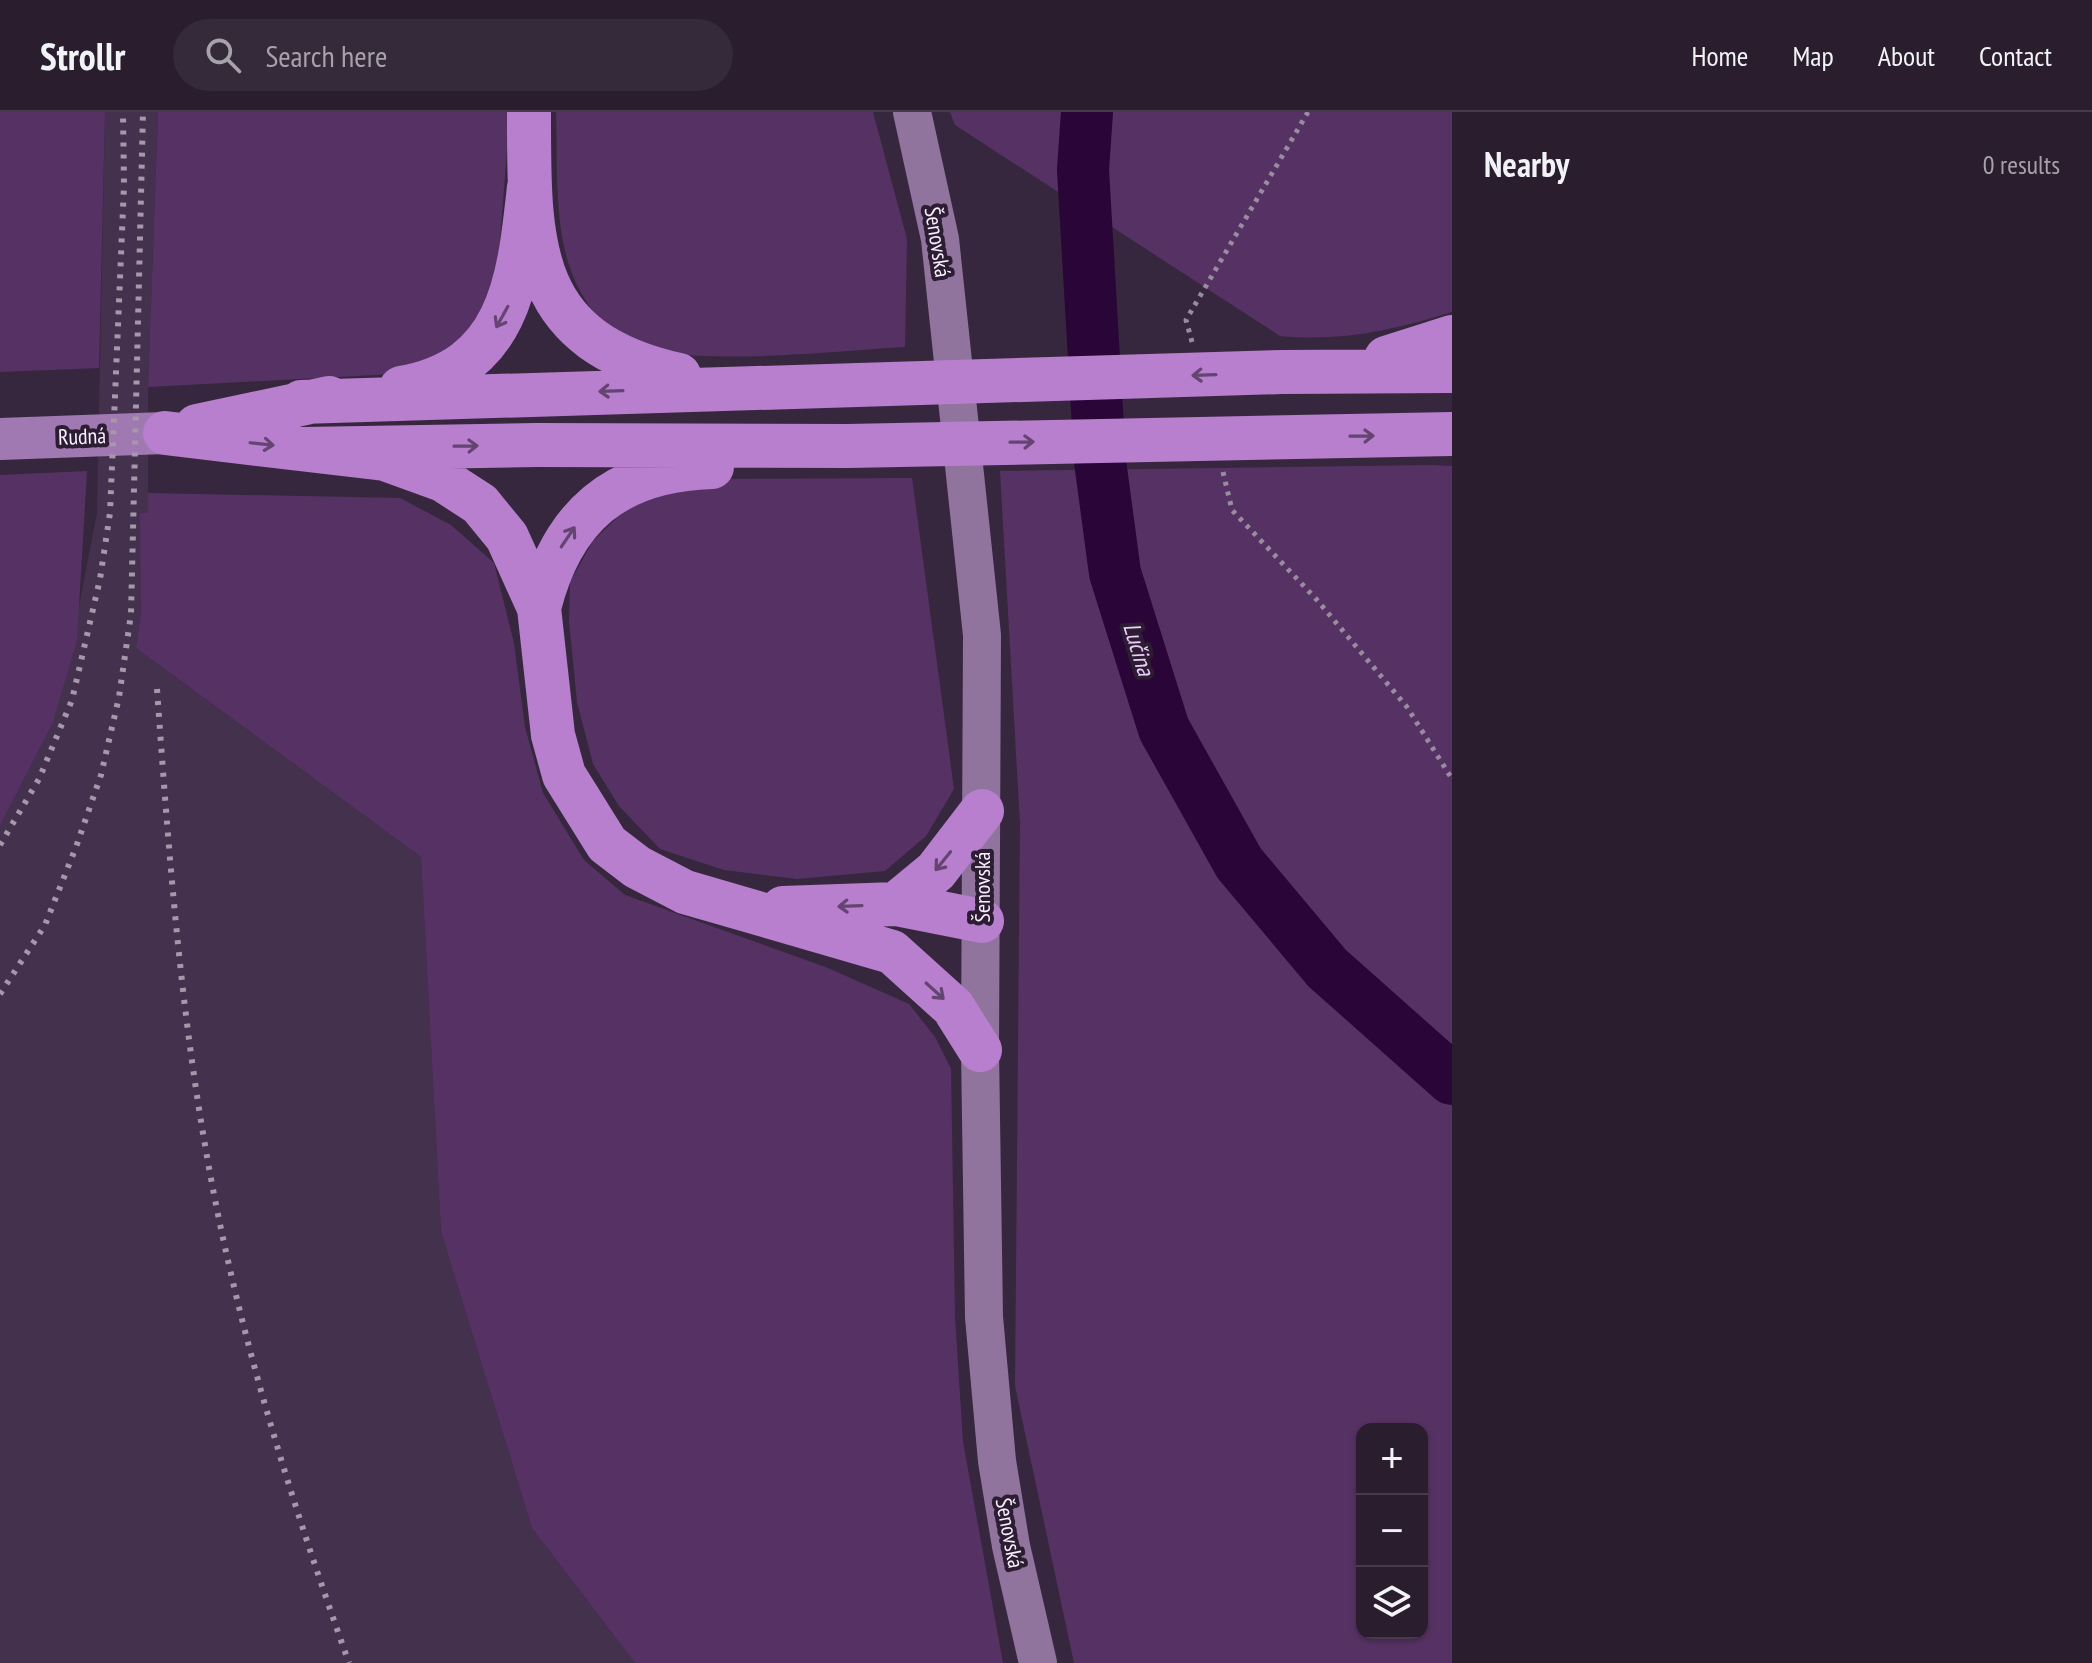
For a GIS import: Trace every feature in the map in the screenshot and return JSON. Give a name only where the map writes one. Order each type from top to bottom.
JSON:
[{"type":"highway","points":[[529,112],[529,187],[534,238],[548,286],[563,313],[579,330],[623,360],[748,390]]},
{"type":"highway","points":[[165,433],[301,402],[406,387],[447,372],[485,342],[501,321],[514,293],[529,187]]},
{"type":"highway","points":[[1347,371],[1452,337]]},
{"type":"highway","points":[[301,402],[1282,372],[1452,371]]},
{"type":"highway","points":[[165,433],[385,459],[443,480],[480,504],[507,537],[539,608],[553,735],[564,775],[588,819],[607,844],[637,867],[685,892],[738,910],[892,952],[953,1007],[980,1050]]},
{"type":"highway","points":[[304,449],[536,445],[854,446],[1452,434]]},
{"type":"highway","points":[[539,608],[550,568],[570,532],[581,518],[623,485],[701,468],[815,465],[854,446]]},
{"type":"highway","points":[[896,904],[936,871],[982,811]]},
{"type":"highway","points":[[738,910],[896,904],[982,927]]},
{"type":"highway","points":[[892,952],[982,927]]},
{"type":"main road","name":"Rudná","points":[[0,439],[165,433]]},
{"type":"street","name":"Šenovská","points":[[912,112],[940,239],[982,635],[980,1050],[984,1317],[996,1447],[1011,1546],[1038,1663]]},
{"type":"path","points":[[1186,320],[1308,112]]},
{"type":"path","points":[[1232,510],[1317,600],[1407,707],[1452,779]]},
{"type":"shaded area","points":[[0,112],[105,112],[99,368],[0,372]]},
{"type":"shaded area","points":[[105,112],[158,112],[148,387],[148,514],[141,513],[141,611],[136,648],[421,857],[441,1232],[532,1528],[635,1663],[0,1663],[0,603],[79,606],[97,513]]},
{"type":"shaded area","points":[[158,112],[510,112],[497,278],[482,322],[442,354],[393,374],[148,387]]},
{"type":"shaded area","points":[[556,112],[873,112],[907,239],[905,347],[761,356],[683,355],[651,350],[617,335],[588,304],[567,257],[559,216]]},
{"type":"shaded area","points":[[950,112],[1452,112],[1452,312],[1410,324],[1346,336],[1280,336],[955,125]]},
{"type":"shaded area","points":[[1452,466],[1452,1663],[1074,1663],[1015,1386],[1020,824],[1000,471]]},
{"type":"shaded area","points":[[87,471],[77,640],[53,722],[0,825],[0,475]]},
{"type":"shaded area","points":[[912,478],[954,789],[926,836],[885,871],[797,879],[724,870],[660,849],[619,806],[593,764],[577,702],[569,621],[570,582],[593,541],[624,511],[686,479]]},
{"type":"shaded area","points":[[148,493],[400,498],[451,525],[494,563],[514,643],[525,727],[543,793],[584,860],[625,895],[828,968],[909,1004],[935,1037],[951,1069],[955,1317],[963,1442],[1003,1663],[635,1663],[532,1528],[441,1232],[421,857],[136,648],[141,611],[140,513],[148,513]]},
{"type":"waterway","name":"Lučina","points":[[1087,112],[1083,170],[1100,461],[1115,573],[1164,729],[1239,863],[1327,968],[1452,1079]]},
{"type":"railway","points":[[0,845],[39,779],[72,700],[100,579],[110,513],[124,185],[123,112]]},
{"type":"railway","points":[[0,994],[45,925],[101,775],[119,697],[131,614],[143,112]]},
{"type":"railway","points":[[157,689],[181,975],[217,1211],[266,1407],[305,1536],[349,1663]]}]
